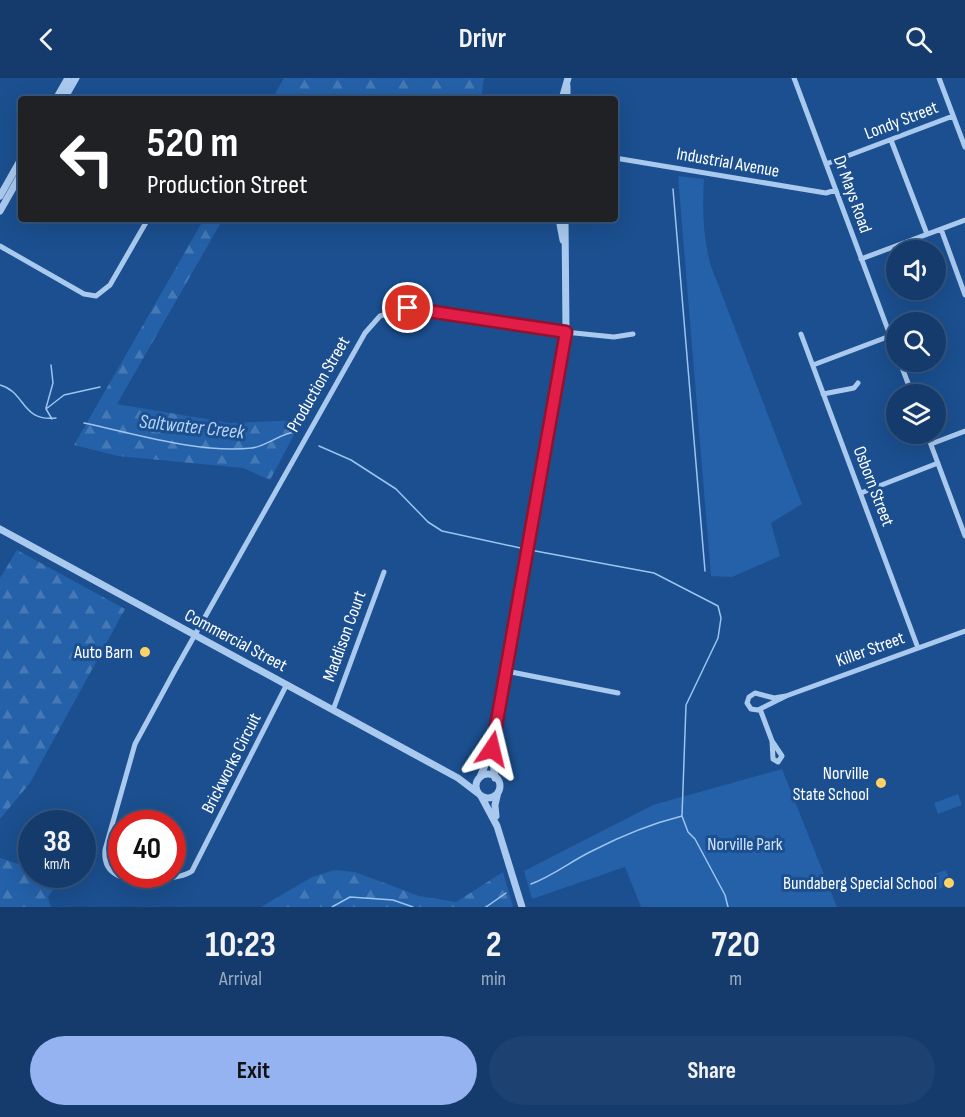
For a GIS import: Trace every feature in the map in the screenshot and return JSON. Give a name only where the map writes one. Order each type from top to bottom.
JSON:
[{"type":"street","points":[[58,96],[68,78]]},
{"type":"street","points":[[66,96],[76,78]]},
{"type":"street","name":"Dr Mays Road","points":[[794,78],[886,325]]},
{"type":"street","points":[[939,78],[965,147]]},
{"type":"street","points":[[563,96],[567,81]]},
{"type":"street","name":"Londy Street","points":[[826,164],[953,116]]},
{"type":"street","points":[[891,140],[927,234]]},
{"type":"street","name":"Industrial Avenue","points":[[618,158],[826,193],[836,190]]},
{"type":"street","points":[[0,211],[2,195],[18,165]]},
{"type":"street","points":[[2,195],[18,177]]},
{"type":"street","points":[[861,259],[965,220]]},
{"type":"street","points":[[0,246],[84,294],[96,296],[110,285],[146,222]]},
{"type":"street","points":[[560,222],[563,240]]},
{"type":"street","points":[[522,907],[497,826],[476,786],[492,749],[566,332],[564,222]]},
{"type":"street","points":[[941,229],[965,294]]},
{"type":"street","name":"Production Street","points":[[195,635],[341,374],[375,320],[389,312],[408,308],[566,332],[614,337],[633,334]]},
{"type":"street","name":"Osborn Street","points":[[801,334],[918,648]]},
{"type":"street","points":[[813,366],[886,338]]},
{"type":"street","points":[[823,394],[854,388],[858,383]]},
{"type":"street","points":[[946,438],[965,431]]},
{"type":"street","points":[[931,444],[965,536]]},
{"type":"street","points":[[861,493],[938,463]]},
{"type":"street","name":"Commercial Street","points":[[0,529],[458,778],[480,795]]},
{"type":"street","name":"Maddison Court","points":[[333,710],[384,572]]},
{"type":"street","name":"Killer Street","points":[[760,709],[786,696],[965,631]]},
{"type":"street","name":"Brickworks Circuit","points":[[195,635],[141,733],[130,760],[105,850],[107,865],[118,876],[175,878],[188,874],[195,867],[287,684]]},
{"type":"street","points":[[506,671],[618,693]]},
{"type":"street","points":[[772,741],[760,709],[753,710],[748,705],[751,695],[758,693],[774,698],[786,696]]},
{"type":"street","points":[[492,749],[495,778],[499,784],[495,805],[497,826]]},
{"type":"street","points":[[480,778],[488,775],[495,778]]},
{"type":"street","name":"Commercial Street","points":[[458,778],[480,778]]},
{"type":"street","points":[[480,795],[492,798],[498,792]]},
{"type":"green space","points":[[284,78],[484,78],[481,96],[274,96]]},
{"type":"green space","points":[[678,176],[704,179],[704,223],[711,266],[802,504],[771,523],[780,556],[732,577],[711,576]]},
{"type":"green space","points":[[202,222],[221,222],[117,404],[229,423],[302,420],[270,480],[243,468],[118,456],[74,445]]},
{"type":"green space","points":[[17,550],[125,609],[30,783],[0,819],[0,578]]},
{"type":"green space","name":"Norville Park","points":[[782,769],[837,907],[641,907],[625,867],[532,899],[524,871],[653,805]]},
{"type":"green space","points":[[958,794],[962,805],[938,814],[934,803]]},
{"type":"green space","points":[[0,858],[18,864],[18,888],[55,888],[48,897],[51,907],[0,907]]},
{"type":"green space","points":[[334,870],[355,872],[419,896],[456,902],[503,872],[513,907],[261,907],[312,877]]},
{"type":"green space","points":[[946,870],[951,884],[936,890],[931,875]]},
{"type":"waterway","points":[[673,189],[705,571]]},
{"type":"waterway","points":[[46,408],[53,383],[51,365]]},
{"type":"waterway","name":"Saltwater Creek","points":[[0,385],[15,394],[36,416],[56,418]]},
{"type":"waterway","points":[[52,419],[46,409],[64,395],[100,387]]},
{"type":"waterway","name":"Saltwater Creek","points":[[84,423],[190,446],[232,449],[258,447],[295,432]]},
{"type":"waterway","name":"Saltwater Creek","points":[[319,446],[351,460],[396,489],[428,522],[442,531],[525,549]]},
{"type":"waterway","name":"Saltwater Creek","points":[[530,550],[654,573],[718,606],[721,618],[718,638],[686,705],[682,816],[688,832],[695,839],[725,895],[728,907]]},
{"type":"waterway","points":[[531,884],[614,840],[682,816]]},
{"type":"waterway","points":[[486,907],[506,893]]},
{"type":"waterway","points":[[332,907],[350,897],[393,900],[413,907]]},
{"type":"place","name":"Auto Barn","points":[[145,652]]},
{"type":"place","name":"Norville State School","points":[[881,783]]},
{"type":"place","name":"Bundaberg Special School","points":[[949,883]]},
{"type":"route","points":[[408,308],[566,332],[492,749]]}]
